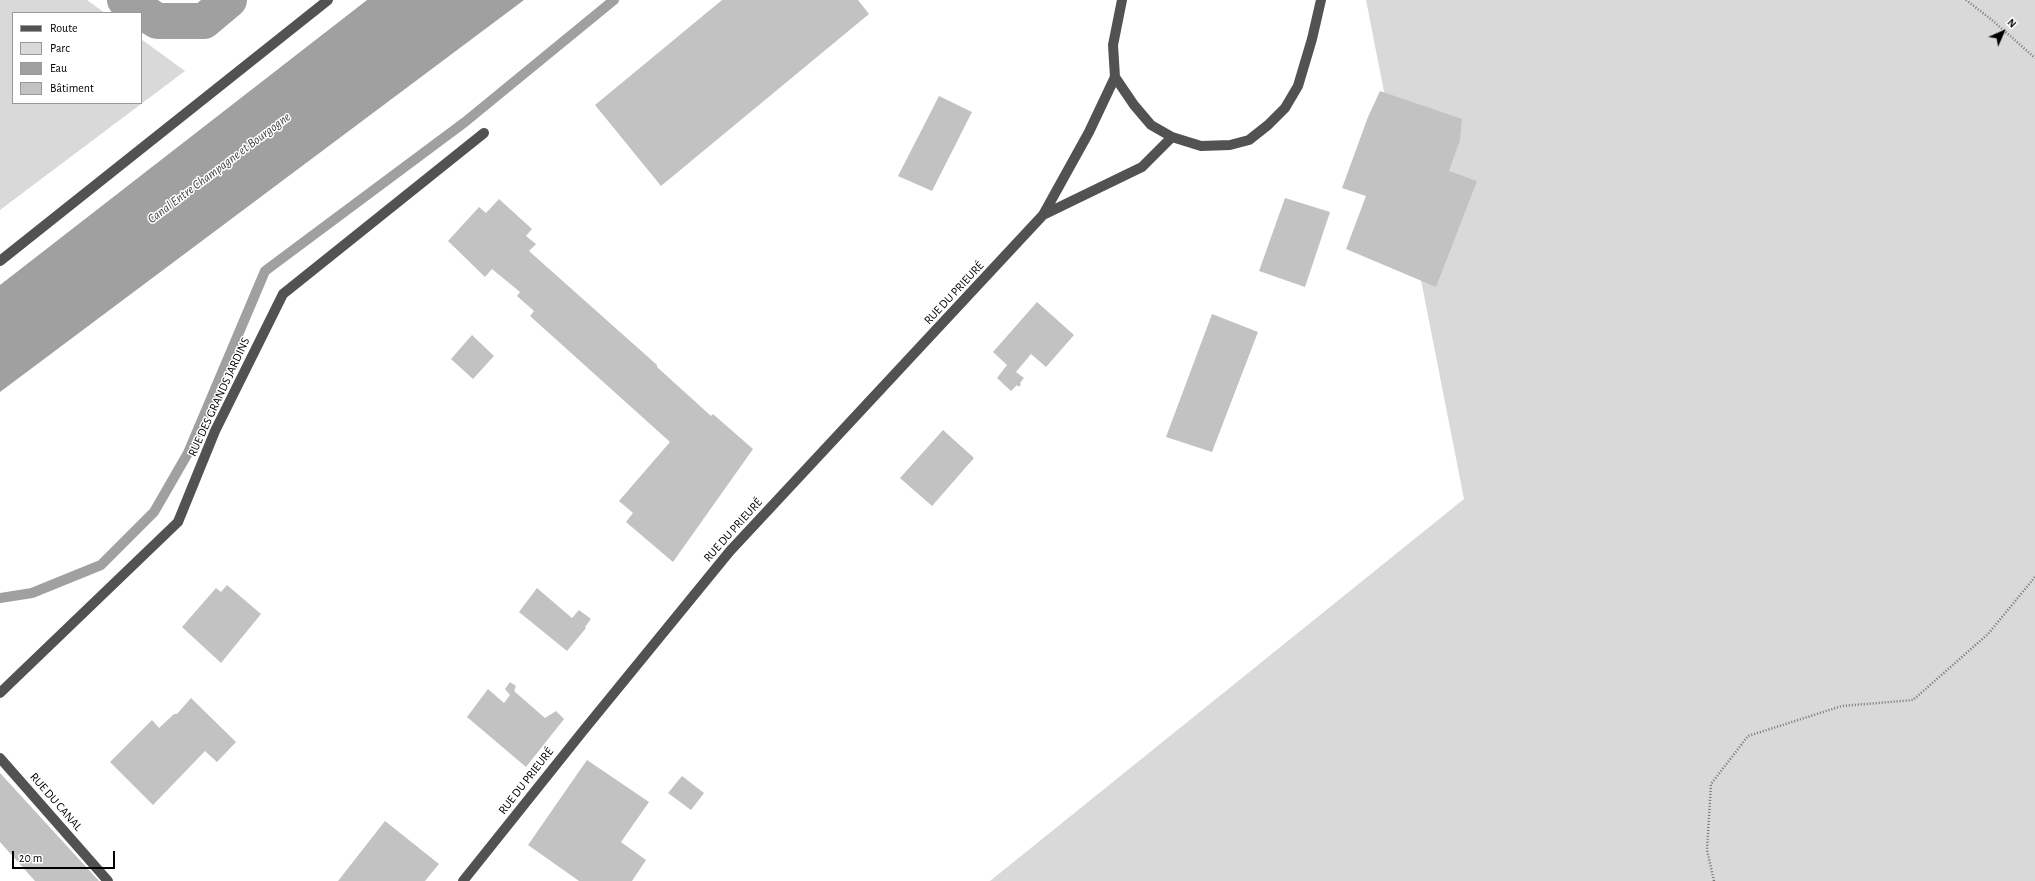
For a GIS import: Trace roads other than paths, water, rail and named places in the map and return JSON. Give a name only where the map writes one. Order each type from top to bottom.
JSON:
[{"type":"street","points":[[0,261],[328,0]]},
{"type":"street","name":"RUE DU PRIEURÉ","points":[[463,881],[583,731],[730,552],[1043,215],[1089,132],[1115,77],[1113,45],[1122,0]]},
{"type":"street","points":[[1115,77],[1134,105],[1151,125],[1172,137],[1200,146],[1230,145],[1249,140],[1268,125],[1285,108],[1298,86],[1312,39],[1321,0]]},
{"type":"street","name":"RUE DES GRANDS JARDINS","points":[[0,693],[178,522],[215,431],[283,294],[484,133]]},
{"type":"street","name":"RUE DU PRIEURÉ","points":[[1043,215],[1142,167],[1172,137]]},
{"type":"street","name":"RUE DU CANAL","points":[[0,758],[108,881]]},
{"type":"water","name":"Canal Entre Champagne et Bourgogne","points":[[367,0],[524,0],[0,392],[0,285]]},
{"type":"waterway","points":[[125,0],[157,21],[204,21],[229,0]]},
{"type":"waterway","points":[[0,598],[32,593],[101,565],[154,512],[188,453],[265,271],[465,122],[614,0]]}]
